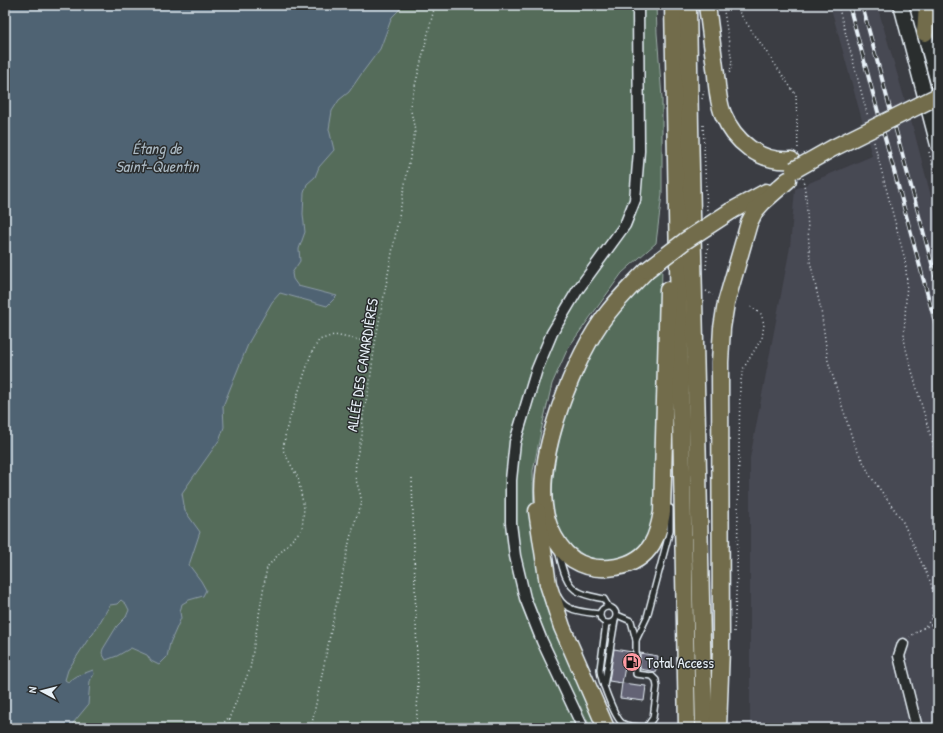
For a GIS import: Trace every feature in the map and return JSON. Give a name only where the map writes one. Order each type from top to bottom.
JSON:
[{"type":"main road","points":[[673,5],[687,728]]},
{"type":"main road","points":[[688,5],[690,151],[704,728]]},
{"type":"main road","points":[[707,5],[722,112],[730,129],[742,143],[758,154],[795,168]]},
{"type":"main road","points":[[901,5],[938,145]]},
{"type":"main road","points":[[917,5],[938,83]]},
{"type":"main road","points":[[925,33],[927,5]]},
{"type":"main road","points":[[718,728],[720,649],[720,362],[722,328],[726,303],[749,223],[755,211],[805,158],[833,148],[938,96]]},
{"type":"main road","points":[[606,728],[562,626],[547,582],[537,514],[537,484],[542,445],[555,395],[574,351],[598,315],[620,287],[647,264],[685,241],[731,207],[795,168],[938,106]]},
{"type":"main road","points":[[647,264],[601,322],[580,356],[562,399],[549,447],[544,476],[544,508],[549,525],[556,541],[565,552],[574,560],[592,567],[608,569],[625,565],[639,557],[652,545],[659,529],[662,512],[668,277],[677,262]]},
{"type":"street","points":[[583,728],[542,641],[525,598],[515,556],[511,523],[511,480],[515,442],[538,370],[552,333],[577,291],[625,225],[635,200],[639,151],[638,5]]},
{"type":"street","points":[[903,644],[899,656],[917,728]]},
{"type":"lane","points":[[664,440],[669,476]]},
{"type":"lane","points":[[636,640],[647,617],[670,530],[670,499]]},
{"type":"lane","points":[[556,541],[566,577],[572,588],[580,593],[604,599],[608,606],[614,608],[616,617],[604,687]]},
{"type":"lane","points":[[547,582],[554,589],[561,602],[571,609],[600,614]]},
{"type":"lane","points":[[600,614],[603,608],[608,606]]},
{"type":"lane","points":[[600,614],[601,618],[606,623]]},
{"type":"lane","points":[[606,623],[600,677],[617,718],[622,724],[646,728],[653,718],[657,687],[656,680],[652,676],[636,674],[636,640],[631,621],[616,617]]},
{"type":"lane","points":[[606,623],[610,623],[616,617]]},
{"type":"path","name":"ALLÉE DES CANARDIÈRES","points":[[311,728],[350,538],[362,504],[355,477],[356,460],[362,435],[363,414],[369,388],[375,343],[415,131],[410,106],[435,5]]},
{"type":"path","points":[[723,5],[732,62],[730,72],[727,75]]},
{"type":"path","points":[[741,5],[739,12],[796,95],[795,168],[806,196],[810,261],[821,310],[828,361],[854,444],[871,477],[902,520],[930,581],[935,599],[934,612],[931,620],[923,629]]},
{"type":"path","points":[[838,5],[868,117]]},
{"type":"path","points":[[702,100],[704,91],[708,89]]},
{"type":"path","points":[[703,124],[707,216]]},
{"type":"path","points":[[873,139],[905,260],[907,280],[904,329],[905,345],[938,462]]},
{"type":"path","points":[[706,276],[708,239]]},
{"type":"path","points":[[706,290],[713,295]]},
{"type":"path","points":[[734,637],[737,567],[740,385],[743,369],[762,338],[764,324],[761,314],[750,306]]},
{"type":"path","points":[[229,728],[230,716],[250,669],[268,567],[302,528],[304,508],[298,478],[283,450],[286,430],[311,354],[319,340],[334,335],[375,343]]},
{"type":"path","points":[[412,478],[418,693],[416,728]]},
{"type":"path","points":[[903,644],[909,637],[938,622]]},
{"type":"path","points":[[219,728],[230,716]]},
{"type":"shaded area","points":[[830,5],[877,5],[914,131],[938,223],[938,728],[750,728],[750,458],[790,247],[795,189],[872,156]]},
{"type":"green space","points":[[5,5],[656,5],[662,98],[662,194],[656,243],[622,273],[568,348],[552,384],[533,471],[534,525],[597,718],[589,724],[580,706],[589,728],[5,728]]},
{"type":"green space","points":[[662,263],[661,333],[653,529],[642,545],[626,556],[613,560],[599,560],[585,556],[559,534],[548,490],[559,416],[595,337]]},
{"type":"water","name":"Étang de Saint-Quentin","points":[[5,5],[392,5],[401,8],[392,17],[380,49],[349,92],[339,100],[332,111],[329,129],[334,150],[319,167],[315,177],[307,184],[304,193],[303,214],[305,232],[299,249],[300,261],[292,273],[293,279],[298,286],[337,296],[327,306],[280,293],[272,302],[249,342],[223,406],[224,427],[220,439],[182,493],[185,511],[200,532],[189,565],[206,590],[203,596],[189,600],[182,604],[180,612],[181,618],[170,643],[167,657],[159,665],[151,661],[147,655],[131,648],[106,660],[102,653],[103,649],[117,626],[126,617],[129,610],[126,604],[121,600],[117,604],[110,605],[93,634],[68,670],[65,680],[68,682],[77,676],[93,670],[94,674],[90,681],[88,705],[69,728],[49,728],[48,726],[45,728],[5,728]]},
{"type":"building","points":[[614,649],[632,652],[632,668],[625,667],[622,683],[609,681]]},
{"type":"building","points":[[640,653],[658,656],[656,672],[640,669]]},
{"type":"building","points":[[622,683],[646,686],[644,701],[620,698]]},
{"type":"railway","points":[[849,5],[938,333]]},
{"type":"railway","points":[[862,5],[938,286]]},
{"type":"place","name":"Total Access","points":[[632,662]]}]
